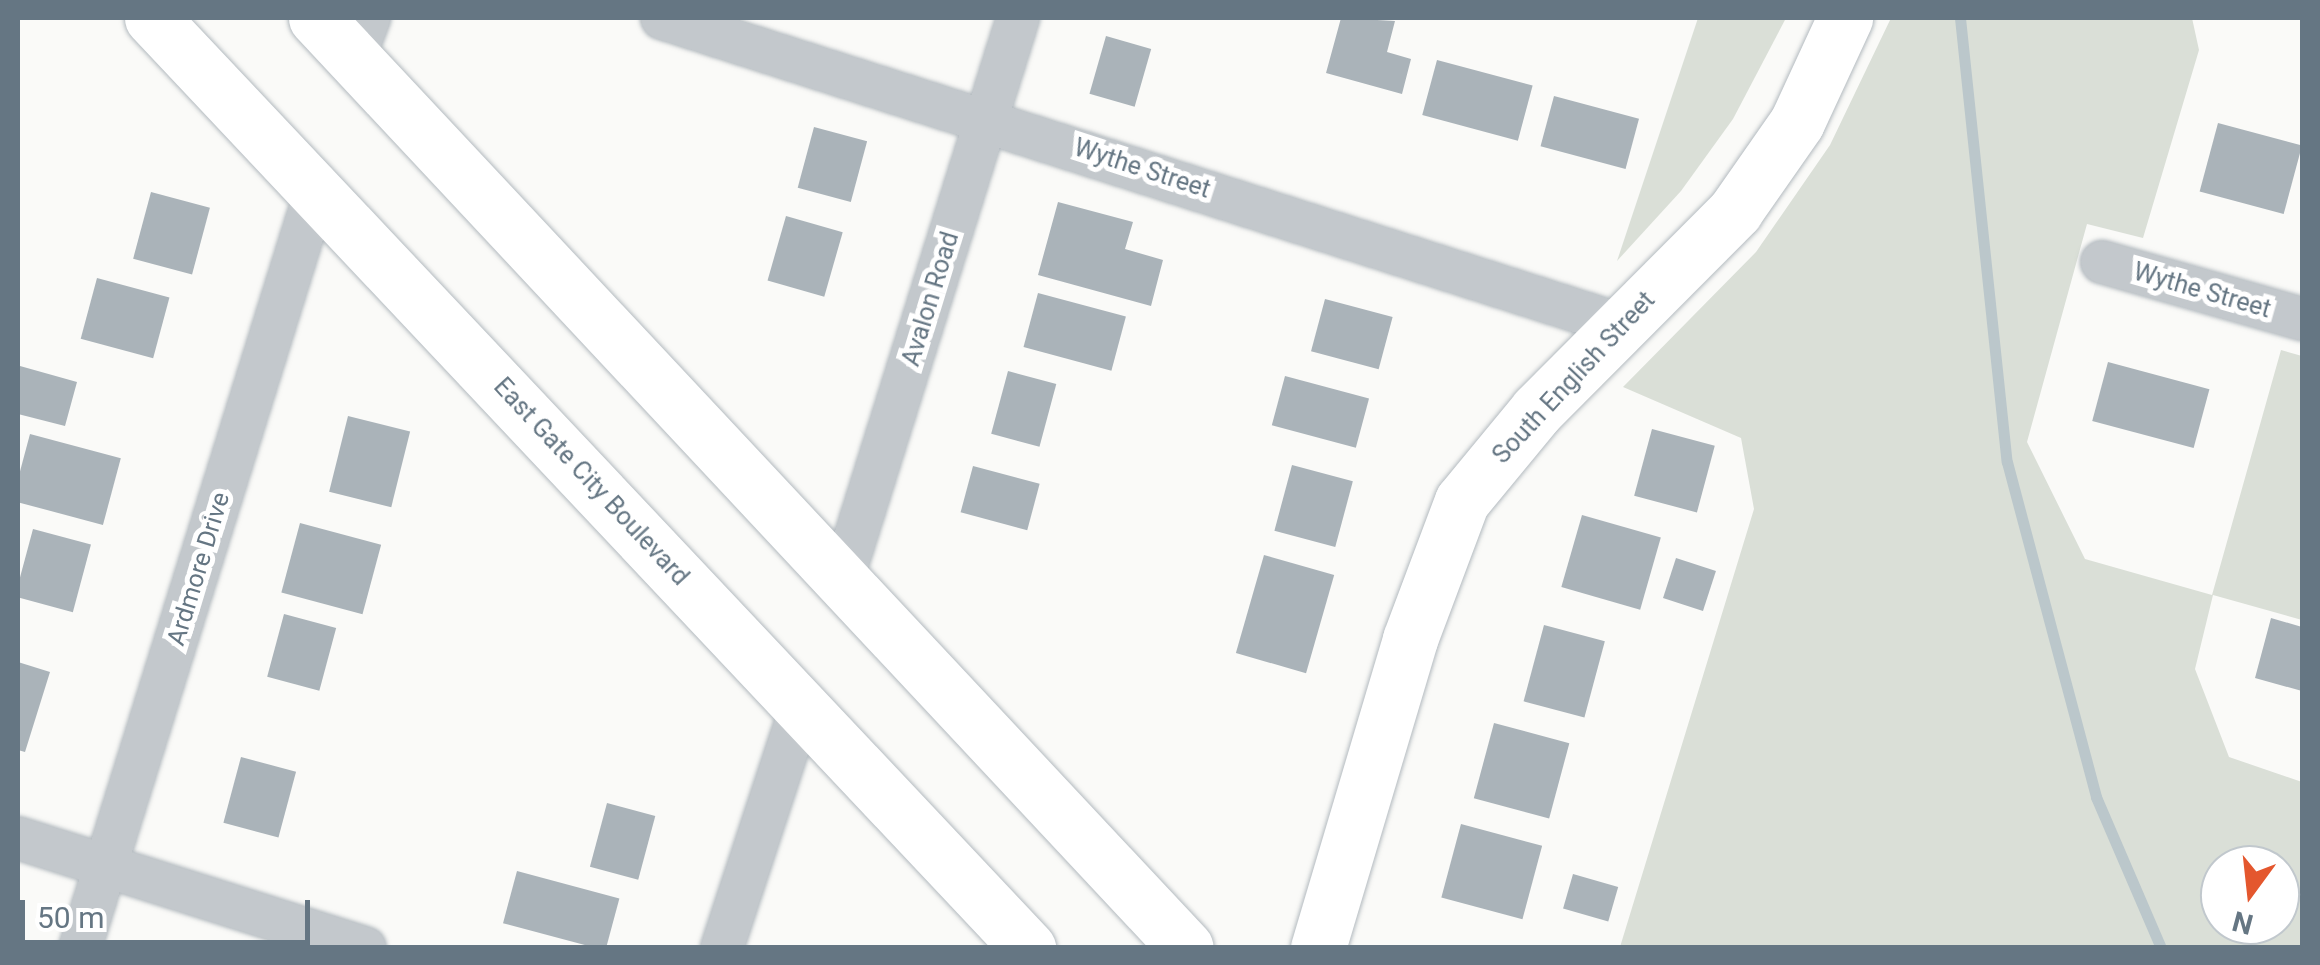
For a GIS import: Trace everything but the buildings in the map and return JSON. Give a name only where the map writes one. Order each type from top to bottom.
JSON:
[{"type":"main road","name":"East Gate City Boulevard","points":[[152,18],[1028,948]]},
{"type":"main road","points":[[316,18],[361,38],[842,580],[1186,948]]},
{"type":"main road","name":"South English Street","points":[[1318,948],[1410,639],[1462,501],[1536,410],[1735,211],[1796,122],[1846,18]]},
{"type":"main road","points":[[956,870],[1042,927],[1062,948]]},
{"type":"street","name":"Wythe Street","points":[[662,18],[987,118],[1621,325]]},
{"type":"street","name":"Avalon Road","points":[[842,580],[1018,18]]},
{"type":"street","name":"Ardmore Drive","points":[[80,948],[316,190]]},
{"type":"street","name":"Wythe Street","points":[[2102,262],[2302,320]]},
{"type":"street","points":[[722,948],[802,705]]},
{"type":"street","points":[[18,838],[365,948]]},
{"type":"shaded area","points":[[1698,18],[1786,18],[1733,119],[1681,191],[1617,261]]},
{"type":"shaded area","points":[[1891,18],[2192,18],[2199,50],[2143,238],[2087,224],[2027,442],[2085,559],[2212,595],[2281,350],[2302,356],[2302,620],[2213,595],[2195,669],[2229,757],[2302,782],[2302,947],[1620,947],[1754,509],[1741,438],[1623,387],[1756,252],[1830,145]]},
{"type":"waterway","points":[[1960,18],[2007,462],[2096,797],[2161,948]]}]
